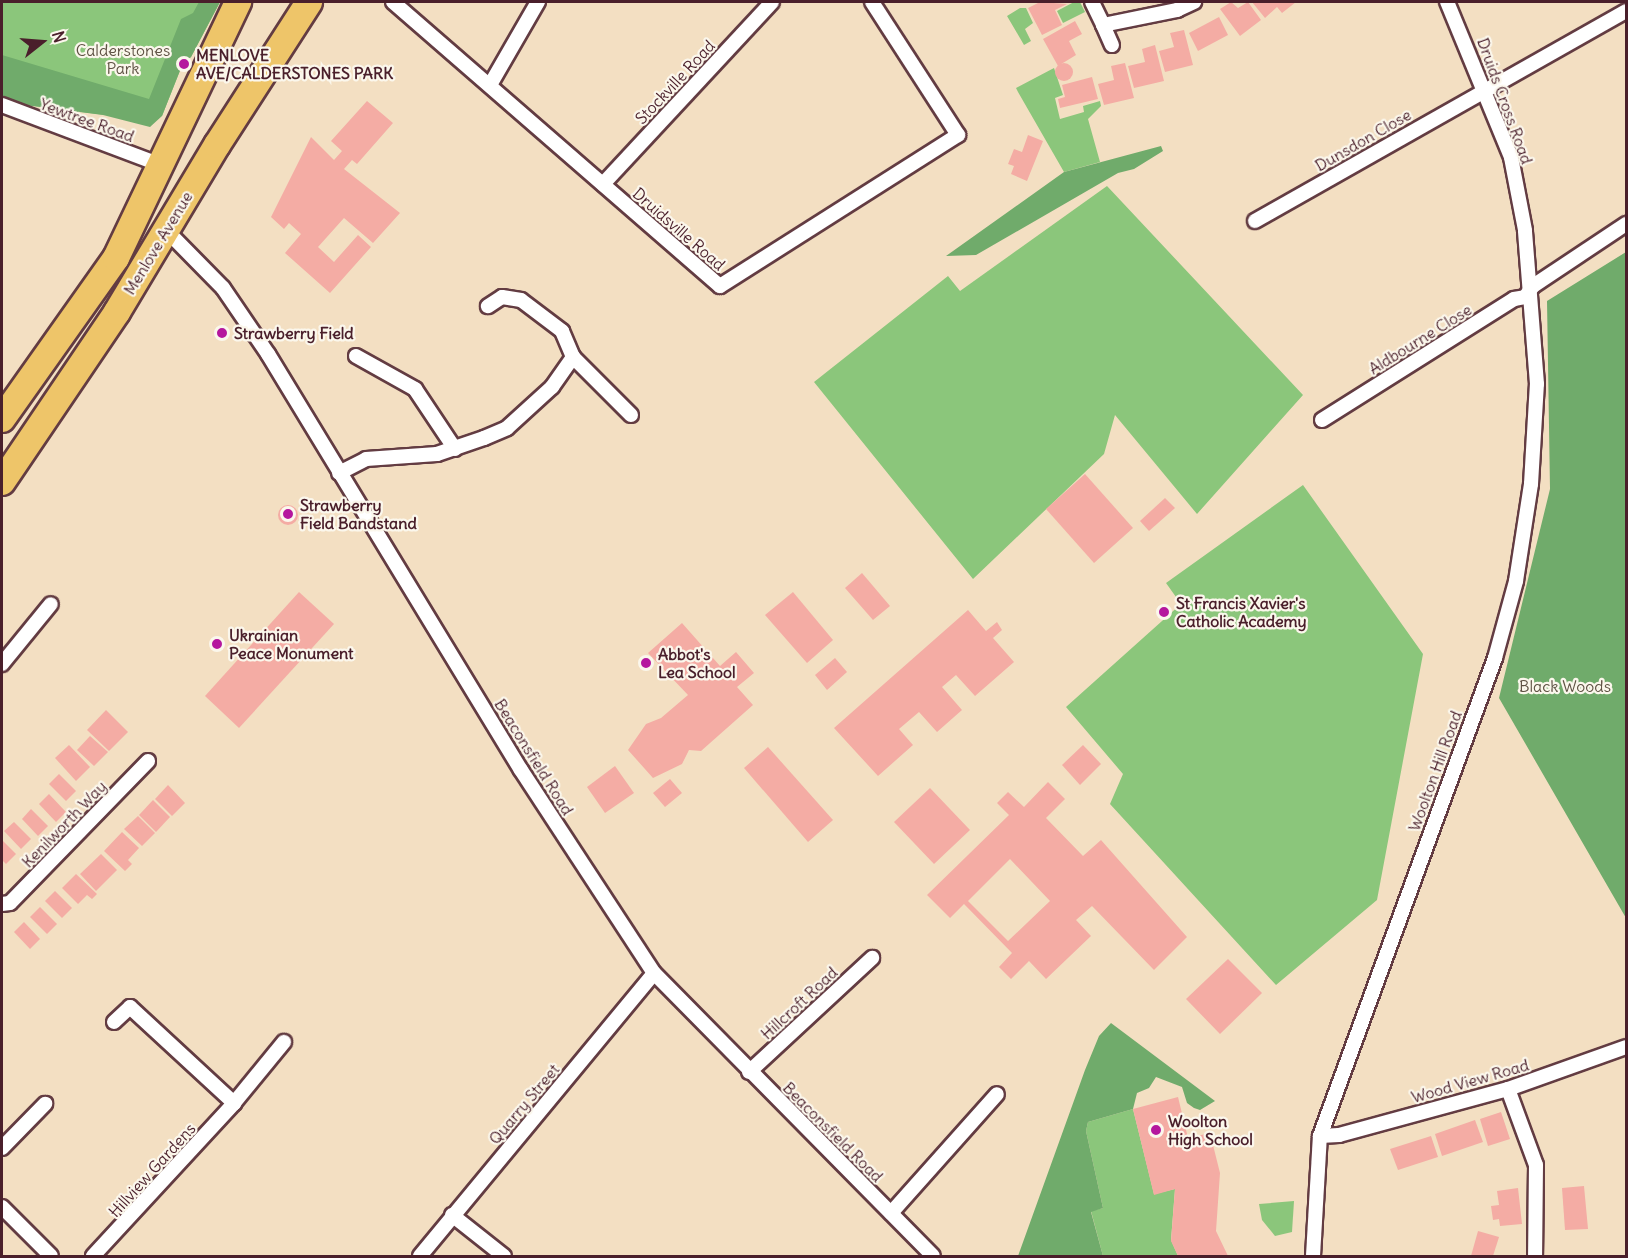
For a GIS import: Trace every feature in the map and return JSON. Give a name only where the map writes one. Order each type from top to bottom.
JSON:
[{"type":"highway","name":"Menlove Avenue","points":[[2,419],[116,258],[238,2]]},
{"type":"highway","name":"Menlove Avenue","points":[[2,482],[117,312],[217,144],[309,2]]},
{"type":"highway","points":[[116,258],[128,244],[148,232],[166,230],[174,203],[172,184],[161,165],[180,164],[217,144]]},
{"type":"street","name":"Druidsville Road","points":[[393,2],[720,286],[958,135],[872,2]]},
{"type":"street","points":[[490,85],[538,2]]},
{"type":"street","name":"Stockville Road","points":[[603,184],[772,2]]},
{"type":"street","points":[[1092,2],[1112,45]]},
{"type":"street","points":[[1103,25],[1178,10],[1194,2]]},
{"type":"street","name":"Druids Cross Road","points":[[1448,2],[1486,89],[1511,157],[1533,286]]},
{"type":"street","name":"Dunsdon Close","points":[[1255,220],[1626,11]]},
{"type":"street","name":"Yewtree Road","points":[[2,105],[161,165]]},
{"type":"street","name":"Aldbourne Close","points":[[1322,420],[1514,299],[1525,297],[1533,286],[1626,224]]},
{"type":"street","name":"Beaconsfield Road","points":[[166,230],[223,288],[268,354],[521,770],[654,973],[749,1072],[891,1213],[925,1254]]},
{"type":"street","name":"Woolton Hill Road","points":[[1313,1257],[1320,1136],[1495,658],[1516,581],[1531,484],[1537,384],[1533,286]]},
{"type":"street","points":[[488,306],[502,297],[521,300],[562,331],[573,357],[631,415]]},
{"type":"street","points":[[356,356],[422,396],[455,449]]},
{"type":"street","points":[[339,473],[366,459],[412,458],[455,449],[507,428],[531,410],[573,357]]},
{"type":"street","points":[[2,664],[51,604]]},
{"type":"street","name":"Kenilworth Way","points":[[2,903],[10,903],[148,761]]},
{"type":"street","name":"Hillcroft Road","points":[[749,1072],[872,958]]},
{"type":"street","name":"Quarry Street","points":[[420,1257],[452,1215],[654,973]]},
{"type":"street","points":[[114,1022],[130,1007],[234,1103]]},
{"type":"street","name":"Hillview Gardens","points":[[93,1257],[234,1103],[284,1042]]},
{"type":"street","name":"Wood View Road","points":[[1320,1136],[1339,1135],[1508,1089],[1626,1047]]},
{"type":"street","points":[[1508,1089],[1536,1165],[1535,1256]]},
{"type":"street","points":[[891,1213],[997,1094]]},
{"type":"street","points":[[2,1148],[45,1104]]},
{"type":"street","points":[[2,1207],[51,1257]]},
{"type":"street","points":[[452,1215],[504,1257]]},
{"type":"green space","name":"Calderstones Park","points":[[2,2],[220,2],[191,57],[183,63],[162,116],[105,115],[26,105],[2,96]]},
{"type":"green space","points":[[199,2],[220,2],[191,57],[183,63],[162,116],[150,127],[103,115],[25,105],[2,96],[2,55],[149,99],[181,19],[193,13]]},
{"type":"green space","points":[[1074,2],[1080,2],[1085,12],[1063,23],[1057,11]]},
{"type":"green space","points":[[1020,8],[1026,8],[1033,23],[1025,29],[1031,41],[1024,45],[1007,16]]},
{"type":"green space","points":[[1054,68],[1063,95],[1055,98],[1060,119],[1084,112],[1083,106],[1100,101],[1101,106],[1088,119],[1100,162],[1064,172],[1016,88]]},
{"type":"green space","points":[[1161,146],[1163,151],[1134,169],[1118,173],[976,255],[946,256],[1064,172]]},
{"type":"green space","points":[[1107,186],[1303,395],[1197,514],[1115,415],[1104,454],[973,579],[814,382],[948,276],[960,291]]},
{"type":"green space","name":"Black Woods","points":[[1626,252],[1626,918],[1499,698],[1550,489],[1547,301]]},
{"type":"green space","points":[[1303,485],[1423,654],[1377,900],[1276,985],[1110,804],[1123,774],[1066,707],[1181,604],[1166,583]]},
{"type":"green space","points":[[1111,1023],[1215,1101],[1200,1110],[1194,1108],[1187,1103],[1182,1087],[1156,1077],[1149,1088],[1137,1093],[1133,1109],[1088,1122],[1086,1131],[1103,1208],[1091,1212],[1103,1256],[1018,1256],[1085,1070],[1099,1036]]},
{"type":"green space","points":[[1133,1109],[1154,1194],[1175,1189],[1171,1240],[1178,1256],[1103,1256],[1091,1211],[1103,1208],[1086,1131],[1088,1122]]},
{"type":"green space","points":[[1294,1201],[1292,1232],[1275,1236],[1262,1220],[1259,1204]]},
{"type":"building","points":[[1040,2],[1067,4],[1055,10],[1062,25],[1042,35],[1028,8]]},
{"type":"building","points":[[1231,2],[1238,8],[1248,2],[1261,20],[1240,36],[1220,9]]},
{"type":"building","points":[[1252,2],[1296,2],[1282,13],[1277,7],[1265,18]]},
{"type":"building","points":[[1219,17],[1228,35],[1198,51],[1189,33]]},
{"type":"building","points":[[1075,21],[1082,34],[1069,41],[1076,55],[1058,66],[1043,39]]},
{"type":"building","points":[[1184,30],[1193,65],[1165,72],[1159,51],[1174,47],[1170,33]]},
{"type":"building","points":[[1155,45],[1164,81],[1134,88],[1128,66],[1145,62],[1142,49]]},
{"type":"building","points":[[1064,63],[1070,66],[1073,72],[1070,78],[1064,81],[1058,78],[1055,72],[1058,66]]},
{"type":"building","points":[[1125,63],[1134,98],[1104,105],[1098,84],[1114,80],[1111,66]]},
{"type":"building","points":[[1092,77],[1098,99],[1060,108],[1058,99],[1065,97],[1062,85]]},
{"type":"building","points":[[367,101],[393,123],[357,164],[352,160],[344,169],[400,213],[373,243],[344,218],[318,247],[334,262],[358,235],[371,247],[330,293],[285,253],[301,234],[289,223],[284,229],[271,217],[311,137],[334,160],[342,151],[331,141]]},
{"type":"building","points":[[1028,135],[1043,141],[1027,181],[1011,174],[1014,166],[1008,164],[1014,149],[1022,152]]},
{"type":"building","points":[[1085,474],[1133,528],[1094,563],[1046,509]]},
{"type":"building","points":[[1165,498],[1175,508],[1149,531],[1140,521]]},
{"type":"building","name":"Strawberry Field Bandstand","points":[[288,505],[295,508],[298,515],[295,522],[288,525],[281,522],[278,515],[281,508]]},
{"type":"building","points":[[862,573],[890,606],[873,620],[845,588]]},
{"type":"building","points":[[299,592],[334,624],[239,728],[205,696]]},
{"type":"building","points":[[793,592],[833,640],[807,663],[765,615]]},
{"type":"building","points":[[968,610],[986,631],[997,622],[1002,630],[993,638],[1014,662],[975,696],[956,675],[942,687],[962,710],[937,732],[919,712],[899,729],[913,745],[878,776],[834,728]]},
{"type":"building","points":[[682,623],[720,666],[736,652],[754,673],[737,687],[753,705],[701,751],[689,750],[682,764],[653,778],[628,750],[646,724],[661,718],[688,695],[648,653]]},
{"type":"building","points":[[835,658],[847,672],[827,690],[815,675]]},
{"type":"building","points":[[106,710],[128,732],[109,751],[87,730]]},
{"type":"building","points":[[90,736],[108,752],[94,766],[77,750]]},
{"type":"building","points":[[69,745],[90,767],[76,781],[55,758]]},
{"type":"building","points":[[1083,745],[1101,764],[1080,785],[1062,765]]},
{"type":"building","points":[[768,747],[833,820],[808,842],[744,768]]},
{"type":"building","points":[[615,766],[634,793],[605,813],[587,787]]},
{"type":"building","points":[[59,774],[76,791],[66,801],[49,784]]},
{"type":"building","points":[[670,779],[682,793],[665,807],[653,793]]},
{"type":"building","points":[[1048,782],[1065,799],[1046,818],[1083,856],[1101,840],[1187,937],[1154,970],[1092,906],[1076,920],[1091,936],[1046,979],[1029,961],[1011,979],[999,967],[1012,953],[964,904],[950,918],[927,895],[1009,815],[997,803],[1008,792],[1024,807]],"holes":[[[1010,859],[1050,901],[1008,941],[968,901]]]},
{"type":"building","points":[[168,785],[185,803],[172,816],[155,799]]},
{"type":"building","points":[[930,788],[970,830],[934,864],[894,822]]},
{"type":"building","points":[[49,794],[66,812],[56,822],[39,804]]},
{"type":"building","points":[[153,800],[170,817],[156,832],[139,815]]},
{"type":"building","points":[[31,809],[48,826],[38,836],[22,819]]},
{"type":"building","points":[[138,816],[155,833],[142,846],[124,829]]},
{"type":"building","points":[[14,822],[31,839],[21,849],[4,831]]},
{"type":"building","points":[[122,832],[139,848],[128,860],[132,864],[125,871],[104,851]]},
{"type":"building","points":[[2,840],[16,854],[6,864],[2,860]]},
{"type":"building","points":[[101,854],[117,870],[96,891],[80,874]]},
{"type":"building","points":[[76,874],[97,894],[92,899],[87,895],[78,904],[62,888]]},
{"type":"building","points":[[55,891],[72,908],[62,918],[45,901]]},
{"type":"building","points":[[40,907],[57,924],[47,934],[30,917]]},
{"type":"building","points":[[24,922],[40,939],[30,949],[14,932]]},
{"type":"building","points":[[1228,959],[1262,993],[1220,1034],[1186,999]]},
{"type":"building","points":[[1178,1097],[1188,1138],[1210,1133],[1220,1173],[1216,1231],[1228,1256],[1178,1256],[1171,1241],[1175,1189],[1154,1195],[1133,1109]]},
{"type":"building","points":[[1501,1112],[1510,1139],[1488,1146],[1480,1119]]},
{"type":"building","points":[[1475,1120],[1483,1142],[1442,1156],[1435,1134]]},
{"type":"building","points":[[1431,1136],[1438,1157],[1398,1170],[1390,1149]]},
{"type":"building","points":[[1584,1186],[1588,1229],[1565,1230],[1562,1188]]},
{"type":"building","points":[[1518,1188],[1522,1224],[1500,1226],[1499,1219],[1493,1220],[1491,1206],[1499,1205],[1497,1191]]},
{"type":"building","points":[[1478,1231],[1499,1237],[1493,1256],[1471,1256]]},
{"type":"place","name":"MENLOVE AVE/CALDERSTONES PARK","points":[[184,64]]},
{"type":"place","name":"Strawberry Field","points":[[222,333]]},
{"type":"place","name":"Strawberry Field Bandstand","points":[[288,514]]},
{"type":"place","name":"St Francis Xavier's Catholic Academy","points":[[1164,612]]},
{"type":"place","name":"Ukrainian Peace Monument","points":[[217,644]]},
{"type":"place","name":"Abbot's Lea School","points":[[646,663]]},
{"type":"place","name":"Woolton High School","points":[[1156,1130]]}]
